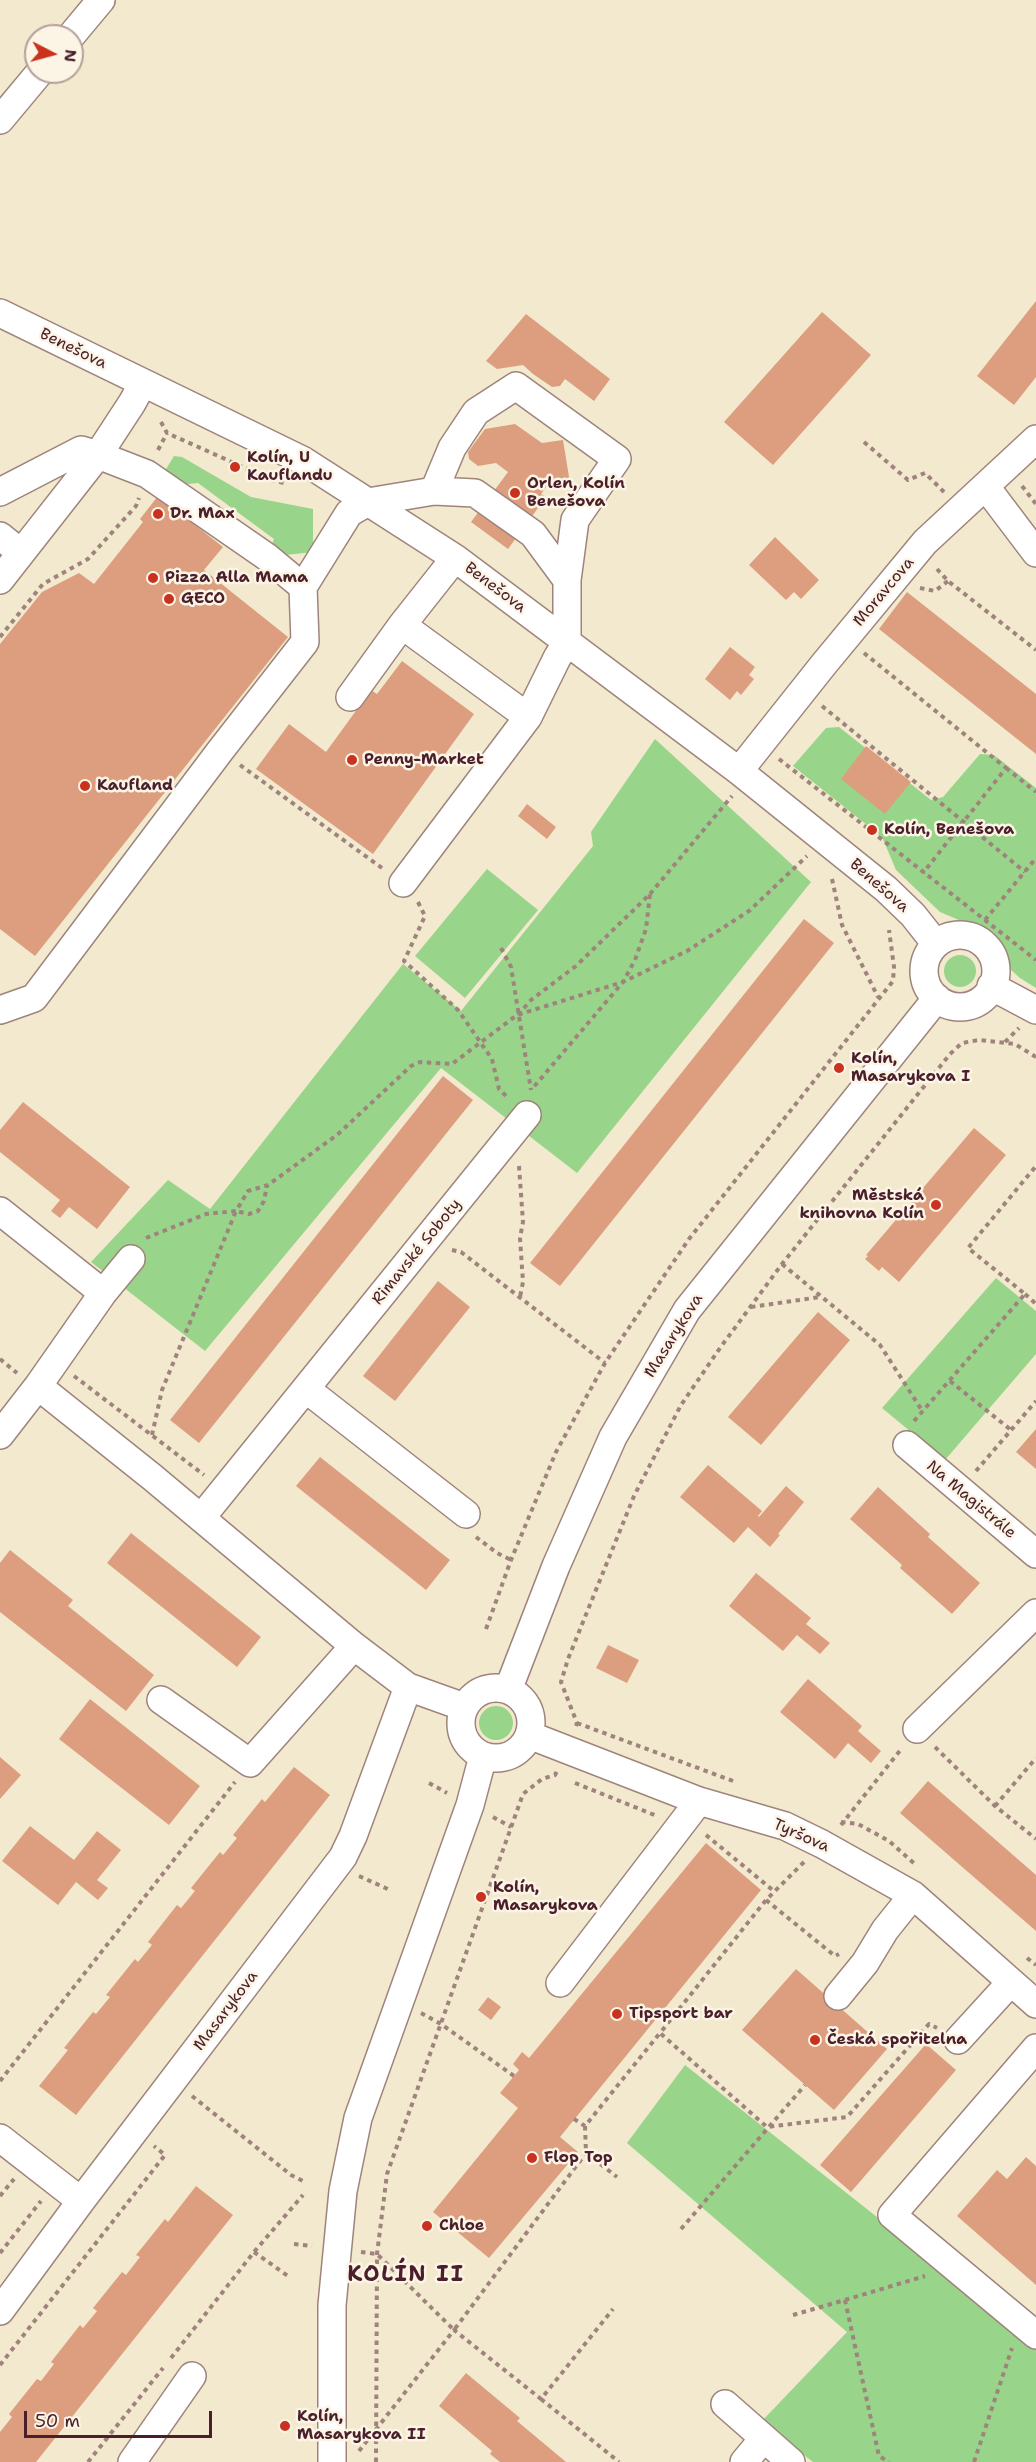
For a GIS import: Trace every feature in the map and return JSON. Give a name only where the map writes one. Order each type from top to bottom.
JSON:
[{"type":"street","points":[[81,24],[101,0]]},
{"type":"street","points":[[0,120],[30,84]]},
{"type":"street","name":"Benešova","points":[[0,313],[304,460],[455,558],[567,642],[735,783],[886,889],[913,915],[936,944]]},
{"type":"street","points":[[0,580],[98,455],[143,383]]},
{"type":"street","points":[[403,883],[528,717],[556,658],[567,642],[567,580],[575,520],[617,459],[516,386],[476,412],[452,448],[434,491]]},
{"type":"street","name":"Moravcova","points":[[735,783],[759,746],[925,542],[1036,439]]},
{"type":"street","points":[[0,492],[81,450],[98,455],[147,474],[267,557],[303,587]]},
{"type":"street","points":[[986,487],[1036,553]]},
{"type":"street","points":[[0,1010],[34,998],[305,642],[303,587],[350,513],[368,502],[434,491],[475,493],[533,534],[567,580]]},
{"type":"street","points":[[0,536],[21,553]]},
{"type":"street","points":[[350,697],[455,558]]},
{"type":"street","points":[[402,626],[528,717]]},
{"type":"street","points":[[954,935],[963,935],[981,942],[988,949],[995,967],[992,986],[977,1002],[967,1006],[946,1004],[937,998],[926,981],[925,961],[936,944],[954,935]]},
{"type":"street","points":[[992,986],[1036,1010]]},
{"type":"street","name":"Masarykova","points":[[508,1690],[556,1566],[613,1437],[687,1310],[937,998]]},
{"type":"street","name":"Rimavské Soboty","points":[[201,1518],[428,1238],[525,1104]]},
{"type":"street","points":[[0,1210],[103,1293]]},
{"type":"street","points":[[0,1435],[30,1382],[55,1362],[103,1293],[131,1259]]},
{"type":"street","points":[[30,1382],[201,1518],[354,1646],[408,1687],[464,1707]]},
{"type":"street","points":[[306,1389],[466,1514]]},
{"type":"street","name":"Na Magistrále","points":[[907,1445],[1036,1554]]},
{"type":"street","points":[[917,1729],[1036,1613]]},
{"type":"street","points":[[161,1700],[250,1763],[354,1646]]},
{"type":"street","name":"Masarykova","points":[[0,2311],[337,1865],[353,1836],[408,1687]]},
{"type":"street","points":[[488,1689],[508,1690],[525,1703],[530,1713],[532,1724],[529,1735],[524,1745],[505,1757],[483,1756],[465,1741],[461,1730],[464,1707],[470,1698],[488,1689]]},
{"type":"street","name":"Tyršova","points":[[529,1735],[699,1801],[784,1826],[822,1844],[913,1895],[1036,2004]]},
{"type":"street","points":[[344,2458],[332,2305],[343,2191],[358,2118],[470,1805],[483,1756]]},
{"type":"street","points":[[560,1983],[699,1801]]},
{"type":"street","points":[[838,1996],[865,1963],[885,1930],[913,1895]]},
{"type":"street","points":[[958,2040],[1011,1982]]},
{"type":"street","points":[[1029,2329],[892,2215],[1036,2048]]},
{"type":"street","points":[[0,2138],[81,2201]]},
{"type":"street","points":[[132,2462],[192,2376]]},
{"type":"street","points":[[724,2404],[791,2462]]},
{"type":"street","points":[[744,2462],[764,2438]]},
{"type":"path","points":[[158,415],[167,433],[273,480],[294,486]]},
{"type":"path","points":[[157,451],[167,433]]},
{"type":"path","points":[[864,442],[908,480],[925,473],[949,498]]},
{"type":"path","points":[[1018,480],[1036,504]]},
{"type":"path","points":[[0,637],[43,584],[88,559],[136,506],[139,496]]},
{"type":"path","points":[[919,551],[948,581],[1036,650]]},
{"type":"path","points":[[916,588],[935,591],[948,581]]},
{"type":"path","points":[[859,648],[1036,792]]},
{"type":"path","points":[[817,702],[1025,872]]},
{"type":"path","points":[[759,746],[775,756],[1036,960]]},
{"type":"path","points":[[220,751],[403,883],[419,903],[424,916],[404,961],[458,1010],[492,1059],[499,1089],[525,1104]]},
{"type":"path","points":[[923,873],[1006,768]]},
{"type":"path","points":[[152,1435],[162,1390],[236,1210],[248,1191],[267,1185],[337,1135],[411,1066],[420,1062],[452,1064],[517,1015],[531,1000],[576,966],[650,894],[735,783]]},
{"type":"path","points":[[800,848],[816,860]]},
{"type":"path","points":[[517,1015],[623,982],[663,965],[729,926],[772,891],[808,855]]},
{"type":"path","points":[[985,920],[1036,858]]},
{"type":"path","points":[[838,877],[831,872],[842,925],[878,997],[893,981],[891,932],[886,924]]},
{"type":"path","points":[[525,1104],[623,982],[635,960],[646,929],[650,894]]},
{"type":"path","points":[[501,948],[511,967],[517,1015],[523,1030],[525,1104]]},
{"type":"path","points":[[376,2462],[377,2254],[387,2174],[523,1794],[542,1779],[555,1775],[577,1723],[561,1682],[634,1496],[681,1405],[751,1307],[950,1054],[962,1043],[979,1040],[1015,1044],[1036,1057]]},
{"type":"path","points":[[520,1162],[523,1222],[520,1253],[523,1282],[520,1297]]},
{"type":"path","points":[[1036,1166],[968,1248],[1036,1304]]},
{"type":"path","points":[[131,1259],[122,1251],[127,1244],[166,1232],[206,1214],[236,1210],[249,1214],[258,1211],[264,1201],[267,1185]]},
{"type":"path","points":[[428,1238],[447,1250],[461,1252],[605,1363]]},
{"type":"path","points":[[783,1264],[880,1346],[923,1412]]},
{"type":"path","points":[[907,1445],[899,1438],[1025,1294]]},
{"type":"path","points":[[751,1307],[821,1297]]},
{"type":"path","points":[[0,1359],[30,1382]]},
{"type":"path","points":[[55,1362],[205,1475]]},
{"type":"path","points":[[950,1381],[1011,1430]]},
{"type":"path","points":[[959,1491],[1036,1401]]},
{"type":"path","points":[[466,1514],[462,1525],[497,1553],[511,1560]]},
{"type":"path","points":[[344,2458],[376,2429],[454,2330],[586,2153],[585,2126],[766,1900],[843,1823],[917,1729],[995,1806],[1036,1839]]},
{"type":"path","points":[[995,1806],[1036,1758]]},
{"type":"path","points":[[0,2081],[250,1763]]},
{"type":"path","points":[[337,1865],[390,1890]]},
{"type":"path","points":[[766,1900],[835,1956],[845,1951]]},
{"type":"path","points":[[401,1998],[514,2076]]},
{"type":"path","points":[[660,2033],[767,2127],[847,2117],[929,2024],[958,2040]]},
{"type":"path","points":[[173,2080],[291,2175],[303,2181]]},
{"type":"path","points":[[681,2229],[805,2085]]},
{"type":"path","points":[[574,2119],[585,2126]]},
{"type":"path","points":[[0,2365],[165,2155],[134,2131]]},
{"type":"path","points":[[586,2153],[617,2177]]},
{"type":"path","points":[[0,2196],[19,2171]]},
{"type":"path","points":[[88,2462],[254,2252],[303,2195]]},
{"type":"path","points":[[0,2253],[45,2197]]},
{"type":"path","points":[[254,2252],[288,2276]]},
{"type":"path","points":[[377,2254],[454,2330],[619,2462]]},
{"type":"path","points":[[793,2315],[954,2268]]},
{"type":"path","points":[[845,2300],[879,2457],[889,2462]]},
{"type":"path","points":[[541,2399],[613,2309]]},
{"type":"path","points":[[974,2462],[1029,2329]]},
{"type":"green space","points":[[174,456],[182,457],[251,497],[313,509],[313,552],[267,557],[274,539],[198,483],[177,485],[163,474]]},
{"type":"green space","points":[[839,727],[931,800],[943,797],[980,754],[994,755],[1036,788],[1036,988],[1010,969],[1004,948],[992,934],[940,912],[896,870],[882,837],[793,766],[826,728]]},
{"type":"green space","points":[[655,739],[811,882],[577,1173],[441,1068],[205,1351],[91,1262],[168,1180],[210,1209],[403,964],[461,1011],[593,846],[591,832]]},
{"type":"green space","points":[[487,869],[538,910],[465,998],[415,956]]},
{"type":"green space","points":[[960,955],[971,960],[976,971],[971,982],[960,987],[949,982],[944,971],[949,960]]},
{"type":"green space","points":[[996,1278],[1036,1311],[1036,1354],[945,1460],[882,1408]]},
{"type":"green space","points":[[496,1706],[508,1711],[513,1723],[508,1735],[496,1740],[484,1735],[479,1723],[484,1711]]},
{"type":"green space","points":[[685,2065],[1036,2343],[1036,2462],[813,2462],[761,2422],[847,2332],[627,2143]]},
{"type":"building","points":[[1036,301],[1036,377],[1014,405],[977,376]]},
{"type":"building","points":[[822,312],[871,355],[773,465],[724,422]]},
{"type":"building","points":[[526,314],[610,379],[594,401],[565,379],[560,386],[552,387],[523,365],[497,369],[486,361]]},
{"type":"building","points":[[515,424],[542,443],[563,440],[570,483],[546,487],[541,494],[546,497],[508,549],[471,522],[508,472],[496,463],[478,466],[469,459],[468,452],[485,429]]},
{"type":"building","name":"Kaufland","points":[[158,496],[223,547],[204,570],[288,637],[35,956],[0,929],[0,644],[42,592],[79,573],[94,584],[143,522],[140,519]]},
{"type":"building","points":[[775,537],[819,580],[801,599],[794,592],[786,600],[749,565]]},
{"type":"building","points":[[907,592],[1036,694],[1036,754],[879,629]]},
{"type":"building","points":[[730,647],[755,667],[749,675],[754,679],[741,695],[737,691],[730,700],[705,679]]},
{"type":"building","name":"Penny-Market","points":[[402,661],[474,714],[373,854],[256,769],[289,724],[326,752],[371,690],[377,694]]},
{"type":"building","points":[[866,746],[911,782],[885,814],[841,779]]},
{"type":"building","points":[[527,804],[556,827],[547,839],[518,816]]},
{"type":"building","points":[[804,919],[834,943],[560,1286],[530,1263]]},
{"type":"building","points":[[443,1076],[473,1100],[199,1443],[170,1420]]},
{"type":"building","points":[[23,1102],[130,1187],[97,1229],[69,1207],[60,1218],[51,1211],[60,1200],[0,1152],[0,1130]]},
{"type":"building","name":"Městská knihovna Kolín","points":[[974,1128],[1006,1155],[899,1282],[882,1267],[879,1271],[865,1259],[868,1256],[866,1255]]},
{"type":"building","points":[[438,1281],[470,1307],[395,1401],[363,1376]]},
{"type":"building","points":[[818,1312],[850,1340],[761,1445],[728,1417]]},
{"type":"building","points":[[1036,1429],[1036,1469],[1016,1452]]},
{"type":"building","points":[[320,1457],[450,1560],[426,1590],[296,1486]]},
{"type":"building","points":[[708,1465],[762,1511],[759,1517],[786,1486],[804,1502],[770,1547],[748,1527],[734,1543],[680,1497]]},
{"type":"building","points":[[878,1487],[930,1534],[928,1537],[980,1583],[952,1614],[850,1519]]},
{"type":"building","points":[[131,1533],[261,1637],[237,1667],[107,1563]]},
{"type":"building","points":[[10,1550],[73,1600],[68,1606],[154,1675],[126,1711],[0,1612],[0,1563]]},
{"type":"building","points":[[756,1573],[811,1618],[806,1624],[830,1643],[820,1654],[797,1635],[783,1651],[729,1606]]},
{"type":"building","points":[[608,1645],[639,1660],[627,1683],[596,1668]]},
{"type":"building","points":[[808,1679],[862,1726],[858,1731],[881,1751],[871,1763],[848,1743],[835,1759],[780,1712]]},
{"type":"building","points":[[90,1699],[200,1786],[169,1825],[59,1739]]},
{"type":"building","points":[[0,1757],[21,1775],[0,1799]]},
{"type":"building","points":[[294,1767],[330,1795],[76,2115],[39,2086],[68,2050],[64,2048],[93,2012],[96,2014],[110,1997],[106,1995],[135,1959],[138,1962],[152,1945],[148,1942],[177,1905],[181,1908],[195,1891],[191,1888],[220,1852],[223,1855],[237,1838],[233,1835],[262,1799],[265,1802]]},
{"type":"building","points":[[928,1781],[1036,1875],[1036,1931],[900,1813]]},
{"type":"building","points":[[30,1826],[74,1860],[97,1831],[121,1850],[97,1880],[108,1888],[98,1900],[76,1882],[58,1905],[2,1861]]},
{"type":"building","points":[[706,1843],[761,1890],[560,2137],[578,2152],[489,2258],[433,2212],[518,2108],[500,2093],[519,2070],[513,2064],[522,2052],[529,2058]]},
{"type":"building","name":"Česká spořitelna","points":[[796,1969],[887,2049],[834,2110],[742,2030]]},
{"type":"building","points":[[488,1997],[501,2007],[491,2020],[478,2010]]},
{"type":"building","points":[[926,2044],[956,2070],[851,2192],[820,2165]]},
{"type":"building","points":[[1026,2157],[1036,2166],[1036,2285],[957,2216],[997,2170],[1007,2179]]},
{"type":"building","points":[[196,2186],[233,2215],[36,2462],[0,2462],[0,2432],[12,2417],[9,2414],[37,2379],[41,2381],[54,2364],[51,2362],[80,2325],[83,2328],[97,2311],[93,2308],[122,2272],[126,2275],[140,2257],[136,2255],[165,2219],[168,2222]]},
{"type":"building","points":[[466,2373],[520,2418],[517,2421],[566,2462],[500,2462],[490,2454],[492,2451],[439,2406]]},
{"type":"place","name":"Kolín, U Kauflandu","points":[[235,467]]},
{"type":"place","name":"Orlen, Kolín Benešova","points":[[515,493]]},
{"type":"place","name":"Dr. Max","points":[[158,514]]},
{"type":"place","name":"Pizza Alla Mama","points":[[153,578]]},
{"type":"place","name":"GECO","points":[[169,599]]},
{"type":"place","name":"Penny-Market","points":[[352,760]]},
{"type":"place","name":"Kaufland","points":[[85,786]]},
{"type":"place","name":"Kolín, Benešova","points":[[872,830]]},
{"type":"place","name":"Kolín, Masarykova I","points":[[839,1068]]},
{"type":"place","name":"Městská knihovna Kolín","points":[[936,1205]]},
{"type":"place","name":"Kolín, Masarykova","points":[[481,1897]]},
{"type":"place","name":"Tipsport bar","points":[[617,2014]]},
{"type":"place","name":"Česká spořitelna","points":[[815,2040]]},
{"type":"place","name":"Flop Top","points":[[532,2158]]},
{"type":"place","name":"Chloe","points":[[427,2226]]},
{"type":"place","name":"Kolín, Masarykova II","points":[[285,2426]]},
{"type":"district","name":"KOLÍN II","points":[[406,2275]]}]
